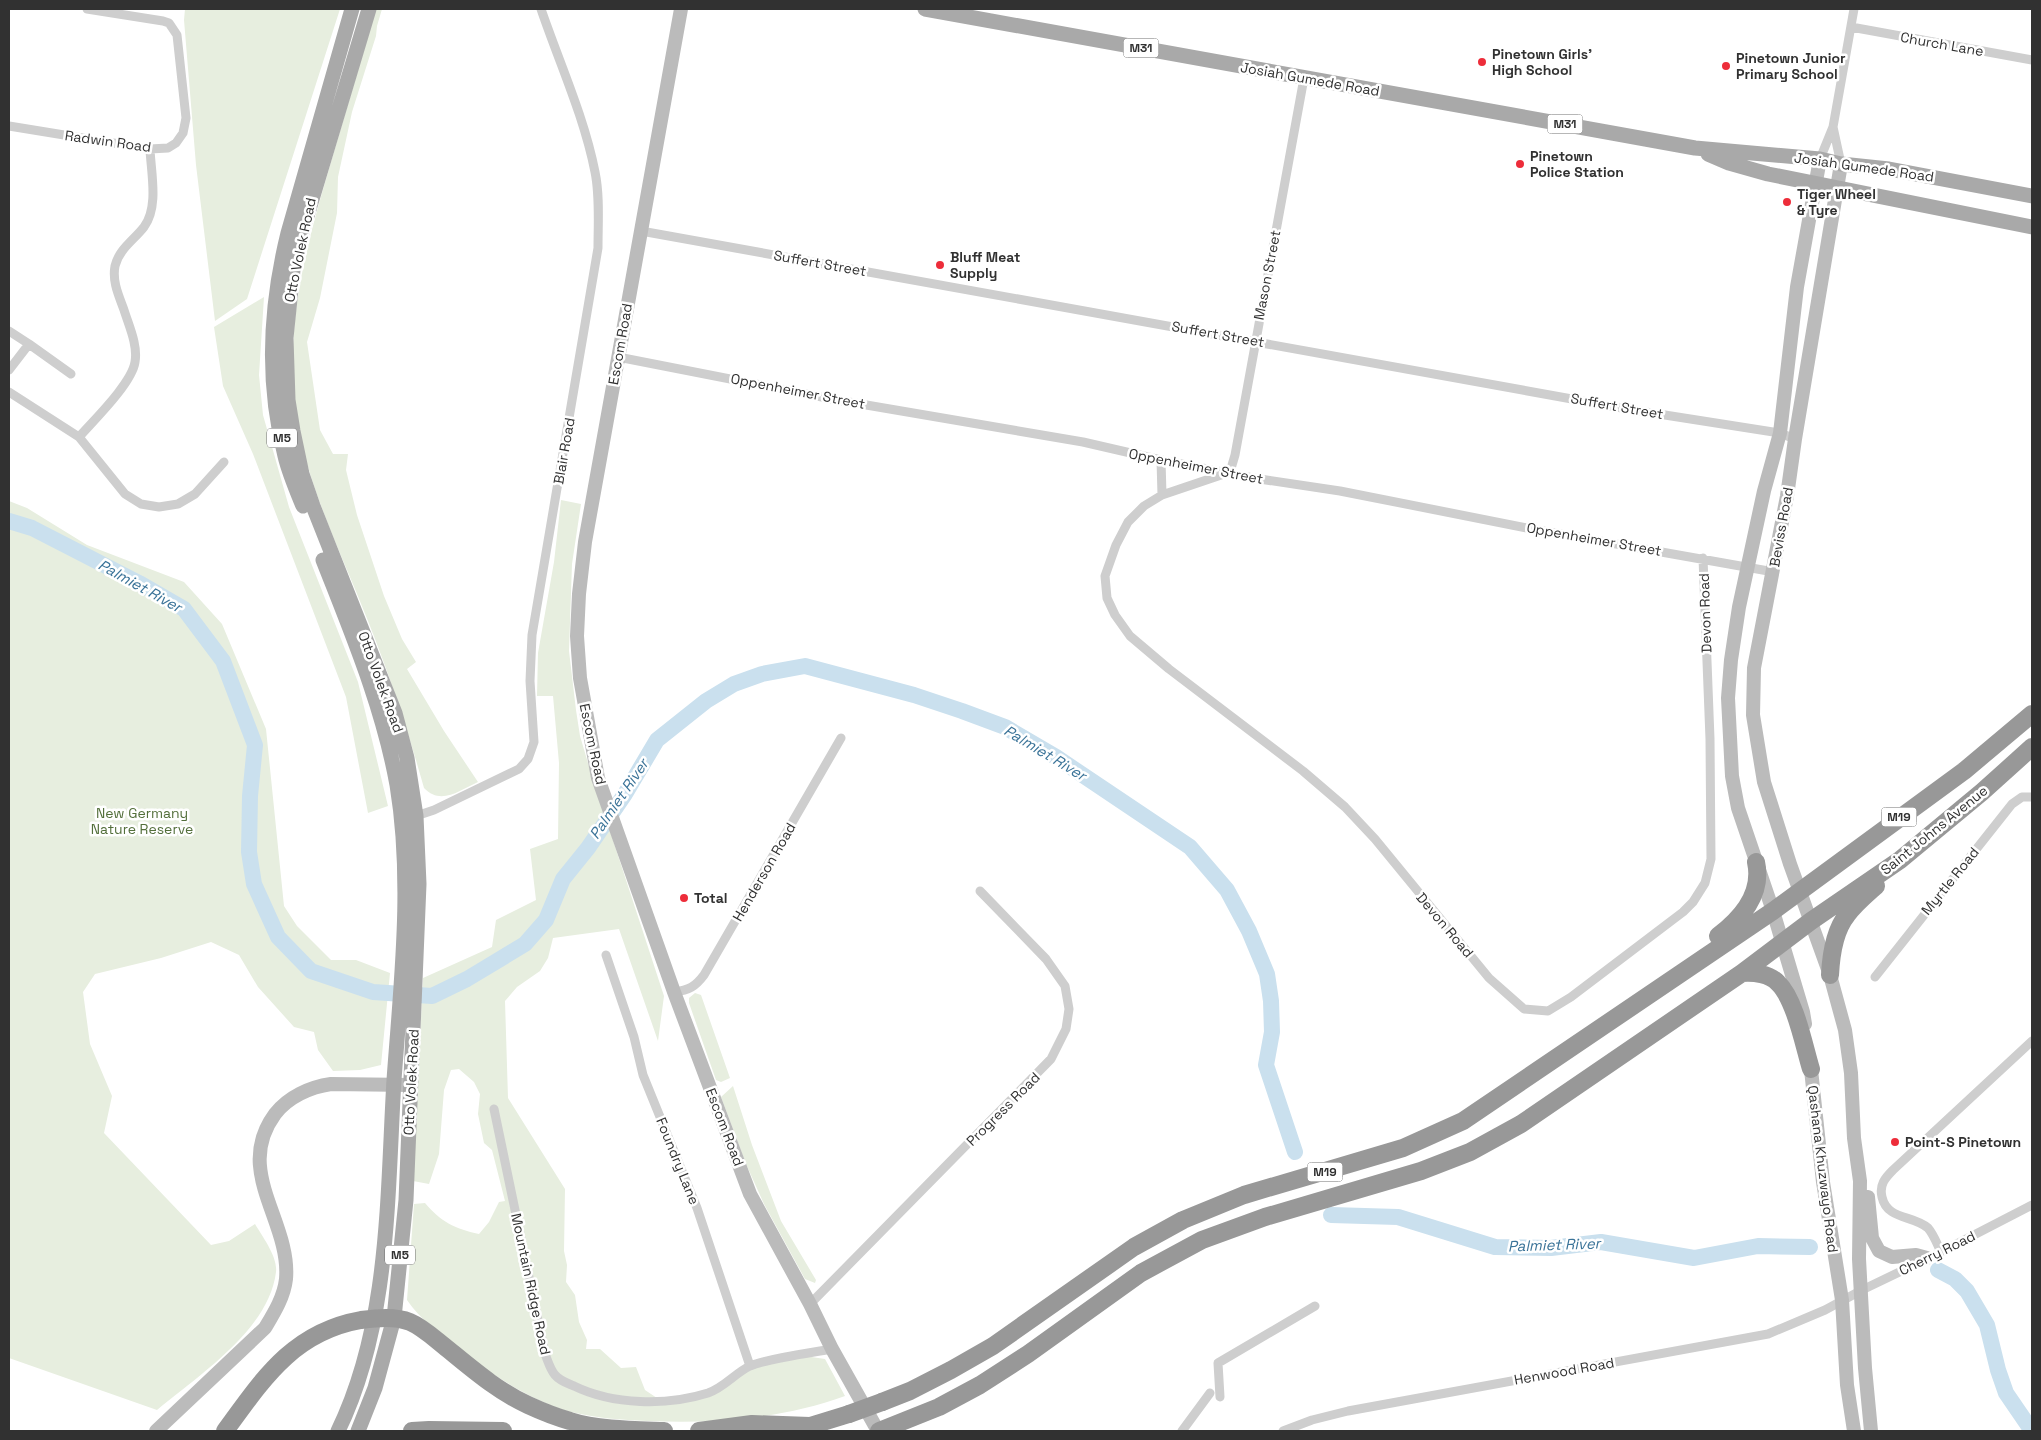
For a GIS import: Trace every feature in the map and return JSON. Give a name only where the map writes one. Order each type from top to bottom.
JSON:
[{"type":"highway","name":"Saint Johns Avenue","points":[[1773,911],[1964,771],[2032,714]]},
{"type":"highway","name":"Saint Johns Avenue","points":[[1782,943],[1900,860],[1982,792],[2032,747]]},
{"type":"highway","points":[[1830,975],[1831,954],[1841,924],[1848,914],[1900,860]]},
{"type":"highway","points":[[1643,998],[1654,987],[1732,926],[1743,914],[1758,883],[1756,862]]},
{"type":"highway","name":"M19","points":[[784,1431],[810,1426],[849,1414],[910,1391],[943,1374],[993,1346],[1134,1247],[1183,1220],[1244,1195],[1390,1153],[1435,1135],[1463,1121],[1773,911]]},
{"type":"highway","name":"M19","points":[[883,1430],[939,1406],[980,1385],[1028,1354],[1141,1274],[1202,1240],[1265,1217],[1421,1171],[1470,1152],[1521,1124],[1742,973],[1782,943]]},
{"type":"highway","points":[[1742,973],[1753,972],[1778,981],[1787,993],[1811,1069]]},
{"type":"highway","points":[[225,1431],[261,1382],[284,1358],[310,1338],[346,1322],[375,1318],[394,1318],[410,1322],[490,1382],[526,1404],[571,1422],[608,1428],[664,1431]]},
{"type":"highway","points":[[699,1431],[752,1424],[810,1426]]},
{"type":"highway","points":[[412,1431],[503,1431]]},
{"type":"main road","name":"Otto Volek Road","points":[[352,9],[299,188],[280,265],[272,330],[275,399],[285,456],[381,717],[397,787],[400,817],[405,881],[408,987],[415,1010],[406,1200],[394,1318],[375,1388],[361,1426]]},
{"type":"main road","name":"Otto Volek Road","points":[[338,1431],[347,1412],[360,1374],[375,1318],[389,1192],[399,1011],[408,987],[419,884],[416,816],[407,758],[395,713],[302,474],[293,431],[286,369],[286,338],[288,305],[297,253],[314,189],[369,9]]},
{"type":"main road","name":"Escom Road","points":[[681,9],[585,542],[579,594],[577,636],[580,678],[598,778],[674,992],[750,1194],[810,1304],[832,1349],[883,1430]]},
{"type":"main road","name":"Josiah Gumede Road","points":[[926,9],[1695,148],[1820,159],[1841,164],[1889,169],[2032,196]]},
{"type":"main road","name":"Josiah Gumede Road","points":[[1695,148],[1729,163],[1768,174],[2032,228]]},
{"type":"main road","name":"Beviss Road","points":[[1773,911],[1738,808],[1732,776],[1728,719],[1731,660],[1764,491],[1780,433],[1797,286],[1820,159]]},
{"type":"main road","name":"Beviss Road","points":[[1811,921],[1764,782],[1753,714],[1754,668],[1774,572],[1787,496],[1794,439],[1841,164]]},
{"type":"main road","name":"Qashana Khuzwayo Road","points":[[1773,911],[1803,1012],[1823,1182],[1842,1300],[1848,1385],[1854,1431]]},
{"type":"main road","name":"Qashana Khuzwayo Road","points":[[1811,921],[1830,975],[1845,1030],[1851,1073],[1854,1138],[1860,1181],[1859,1259],[1865,1368],[1871,1431]]},
{"type":"main road","points":[[156,1431],[265,1328],[277,1308],[286,1281],[286,1261],[265,1194],[261,1172],[260,1144],[266,1126],[280,1108],[292,1099],[319,1086],[331,1084],[411,1085]]},
{"type":"main road","points":[[1860,1181],[1868,1195],[1872,1238],[1879,1251],[1892,1257],[1916,1255],[1927,1258]]},
{"type":"street","name":"Radwin Road","points":[[9,126],[150,149],[168,148],[176,143],[184,133],[186,118],[177,35],[173,27],[163,21],[87,9]]},
{"type":"street","name":"Blair Road","points":[[400,817],[416,816],[478,790],[519,769],[528,759],[534,742],[530,681],[532,635],[596,258],[598,219],[596,173],[541,9]]},
{"type":"street","name":"Beviss Road","points":[[1820,159],[1833,127],[1854,9]]},
{"type":"street","name":"Church Lane","points":[[1851,27],[2032,60]]},
{"type":"street","name":"Mason Street","points":[[1230,472],[1240,433],[1255,341],[1304,78]]},
{"type":"street","name":"Beviss Road","points":[[1833,127],[1841,164]]},
{"type":"street","points":[[79,437],[127,381],[135,362],[134,341],[115,285],[114,274],[117,260],[122,251],[144,228],[152,212],[150,149]]},
{"type":"street","name":"Suffert Street","points":[[641,231],[1633,410],[1780,433],[1794,439]]},
{"type":"street","points":[[9,331],[71,374]]},
{"type":"street","points":[[9,370],[29,344]]},
{"type":"street","name":"Oppenheimer Street","points":[[618,357],[838,400],[1083,442],[1253,478],[1340,491],[1532,529],[1774,572]]},
{"type":"street","points":[[9,392],[79,437],[124,494],[149,506],[178,504],[195,494],[224,462]]},
{"type":"street","points":[[1161,460],[1162,495]]},
{"type":"street","name":"Devon Road","points":[[1230,472],[1162,495],[1144,506],[1128,522],[1116,545],[1105,576],[1107,598],[1115,615],[1130,636],[1169,669],[1303,771],[1345,807],[1375,839],[1489,978],[1524,1009],[1530,1011],[1548,1011],[1571,997],[1683,912],[1693,902],[1705,884],[1711,859],[1710,739],[1703,558]]},
{"type":"street","name":"Henderson Road","points":[[674,992],[690,990],[704,975],[841,738]]},
{"type":"street","name":"Myrtle Road","points":[[1875,977],[2012,804],[2022,797],[2032,797]]},
{"type":"street","name":"Progress Road","points":[[810,1304],[1051,1059],[1066,1029],[1069,1009],[1065,986],[1046,959],[980,891]]},
{"type":"street","name":"Foundry Lane","points":[[606,956],[634,1037],[643,1075],[698,1208],[750,1366]]},
{"type":"street","points":[[1941,1252],[1928,1229],[1886,1208],[1881,1196],[1882,1184],[1893,1170],[2032,1041]]},
{"type":"street","name":"Mountain Ridge Road","points":[[494,1109],[545,1354],[555,1375],[561,1380],[612,1400],[677,1399],[708,1393],[726,1384],[750,1366],[832,1349]]},
{"type":"street","name":"Cherry Road","points":[[1842,1300],[2032,1205]]},
{"type":"street","name":"Henwood Road","points":[[1283,1431],[1312,1420],[1348,1411],[1768,1334],[1825,1310],[1842,1300]]},
{"type":"street","points":[[1220,1397],[1218,1363],[1315,1306]]},
{"type":"street","points":[[1182,1431],[1210,1393]]},
{"type":"green space","points":[[185,9],[340,9],[247,299],[215,321],[196,165],[184,20]]},
{"type":"green space","points":[[376,9],[382,9],[376,36],[352,112],[338,177],[337,213],[320,298],[307,342],[320,430],[333,454],[348,454],[346,470],[357,515],[384,596],[402,639],[416,662],[407,669],[444,731],[478,782],[451,795],[444,796],[437,796],[424,788],[384,662],[317,495],[302,444],[293,384],[295,319],[306,256],[313,225]]},
{"type":"green space","points":[[264,297],[259,375],[263,415],[289,507],[358,682],[388,806],[368,813],[346,697],[253,454],[223,386],[214,327]]},
{"type":"green space","points":[[561,500],[581,504],[572,564],[569,651],[580,736],[664,996],[658,1041],[619,929],[553,938],[548,958],[540,971],[517,987],[505,1001],[508,1098],[565,1189],[564,1251],[567,1265],[566,1282],[575,1295],[579,1322],[587,1340],[586,1349],[600,1349],[621,1368],[636,1367],[645,1390],[660,1400],[708,1393],[741,1372],[798,1355],[825,1359],[845,1396],[821,1404],[772,1415],[697,1422],[638,1421],[571,1412],[526,1394],[482,1366],[430,1325],[407,1300],[414,1204],[425,1203],[436,1215],[449,1223],[463,1230],[479,1234],[489,1222],[499,1202],[505,1201],[492,1150],[484,1143],[478,1114],[480,1094],[474,1082],[459,1069],[451,1070],[444,1090],[439,1154],[429,1184],[413,1181],[423,978],[492,947],[496,920],[536,900],[530,849],[558,839],[559,763],[553,696],[537,696],[538,653],[554,562]]},
{"type":"green space","name":"New Germany Nature Reserve","points":[[9,501],[27,508],[87,545],[184,582],[222,624],[266,729],[284,906],[297,926],[331,960],[356,960],[390,973],[381,1065],[360,1070],[333,1071],[318,1050],[314,1032],[294,1027],[258,987],[239,955],[211,942],[161,958],[95,974],[83,992],[90,1044],[112,1096],[104,1133],[211,1245],[229,1241],[255,1224],[275,1260],[276,1272],[271,1293],[260,1313],[246,1332],[230,1350],[157,1410],[9,1358]]},
{"type":"green space","points":[[695,993],[701,995],[730,1078],[721,1082],[716,1080],[689,1003],[689,998]]},
{"type":"green space","points":[[733,1086],[752,1145],[781,1221],[816,1280],[815,1283],[805,1279],[764,1204],[746,1164],[721,1097]]},
{"type":"waterway","name":"Palmiet River","points":[[9,521],[32,528],[139,583],[184,609],[223,661],[255,745],[250,796],[249,852],[254,884],[278,937],[311,971],[373,992],[432,996],[467,979],[525,944],[546,920],[563,879],[588,848],[625,794],[657,740],[706,701],[734,684],[762,674],[805,666],[914,695],[1005,727],[1056,757],[1190,847],[1227,890],[1249,931],[1267,974],[1271,1001],[1272,1032],[1266,1065],[1295,1152]]},
{"type":"waterway","name":"Palmiet River","points":[[1331,1215],[1398,1217],[1495,1247],[1551,1248],[1601,1242],[1694,1258],[1758,1246],[1810,1247]]},
{"type":"waterway","name":"Palmiet River","points":[[1938,1270],[1955,1279],[1967,1291],[1987,1325],[1998,1370],[2006,1393],[2032,1431]]},
{"type":"place","name":"Pinetown Girls' High School","points":[[1482,62]]},
{"type":"place","name":"Pinetown Junior Primary School","points":[[1726,66]]},
{"type":"place","name":"Pinetown Police Station","points":[[1520,164]]},
{"type":"place","name":"Tiger Wheel & Tyre","points":[[1787,202]]},
{"type":"place","name":"Bluff Meat Supply","points":[[940,265]]},
{"type":"place","name":"Total","points":[[684,898]]},
{"type":"place","name":"Point-S Pinetown","points":[[1895,1142]]}]
